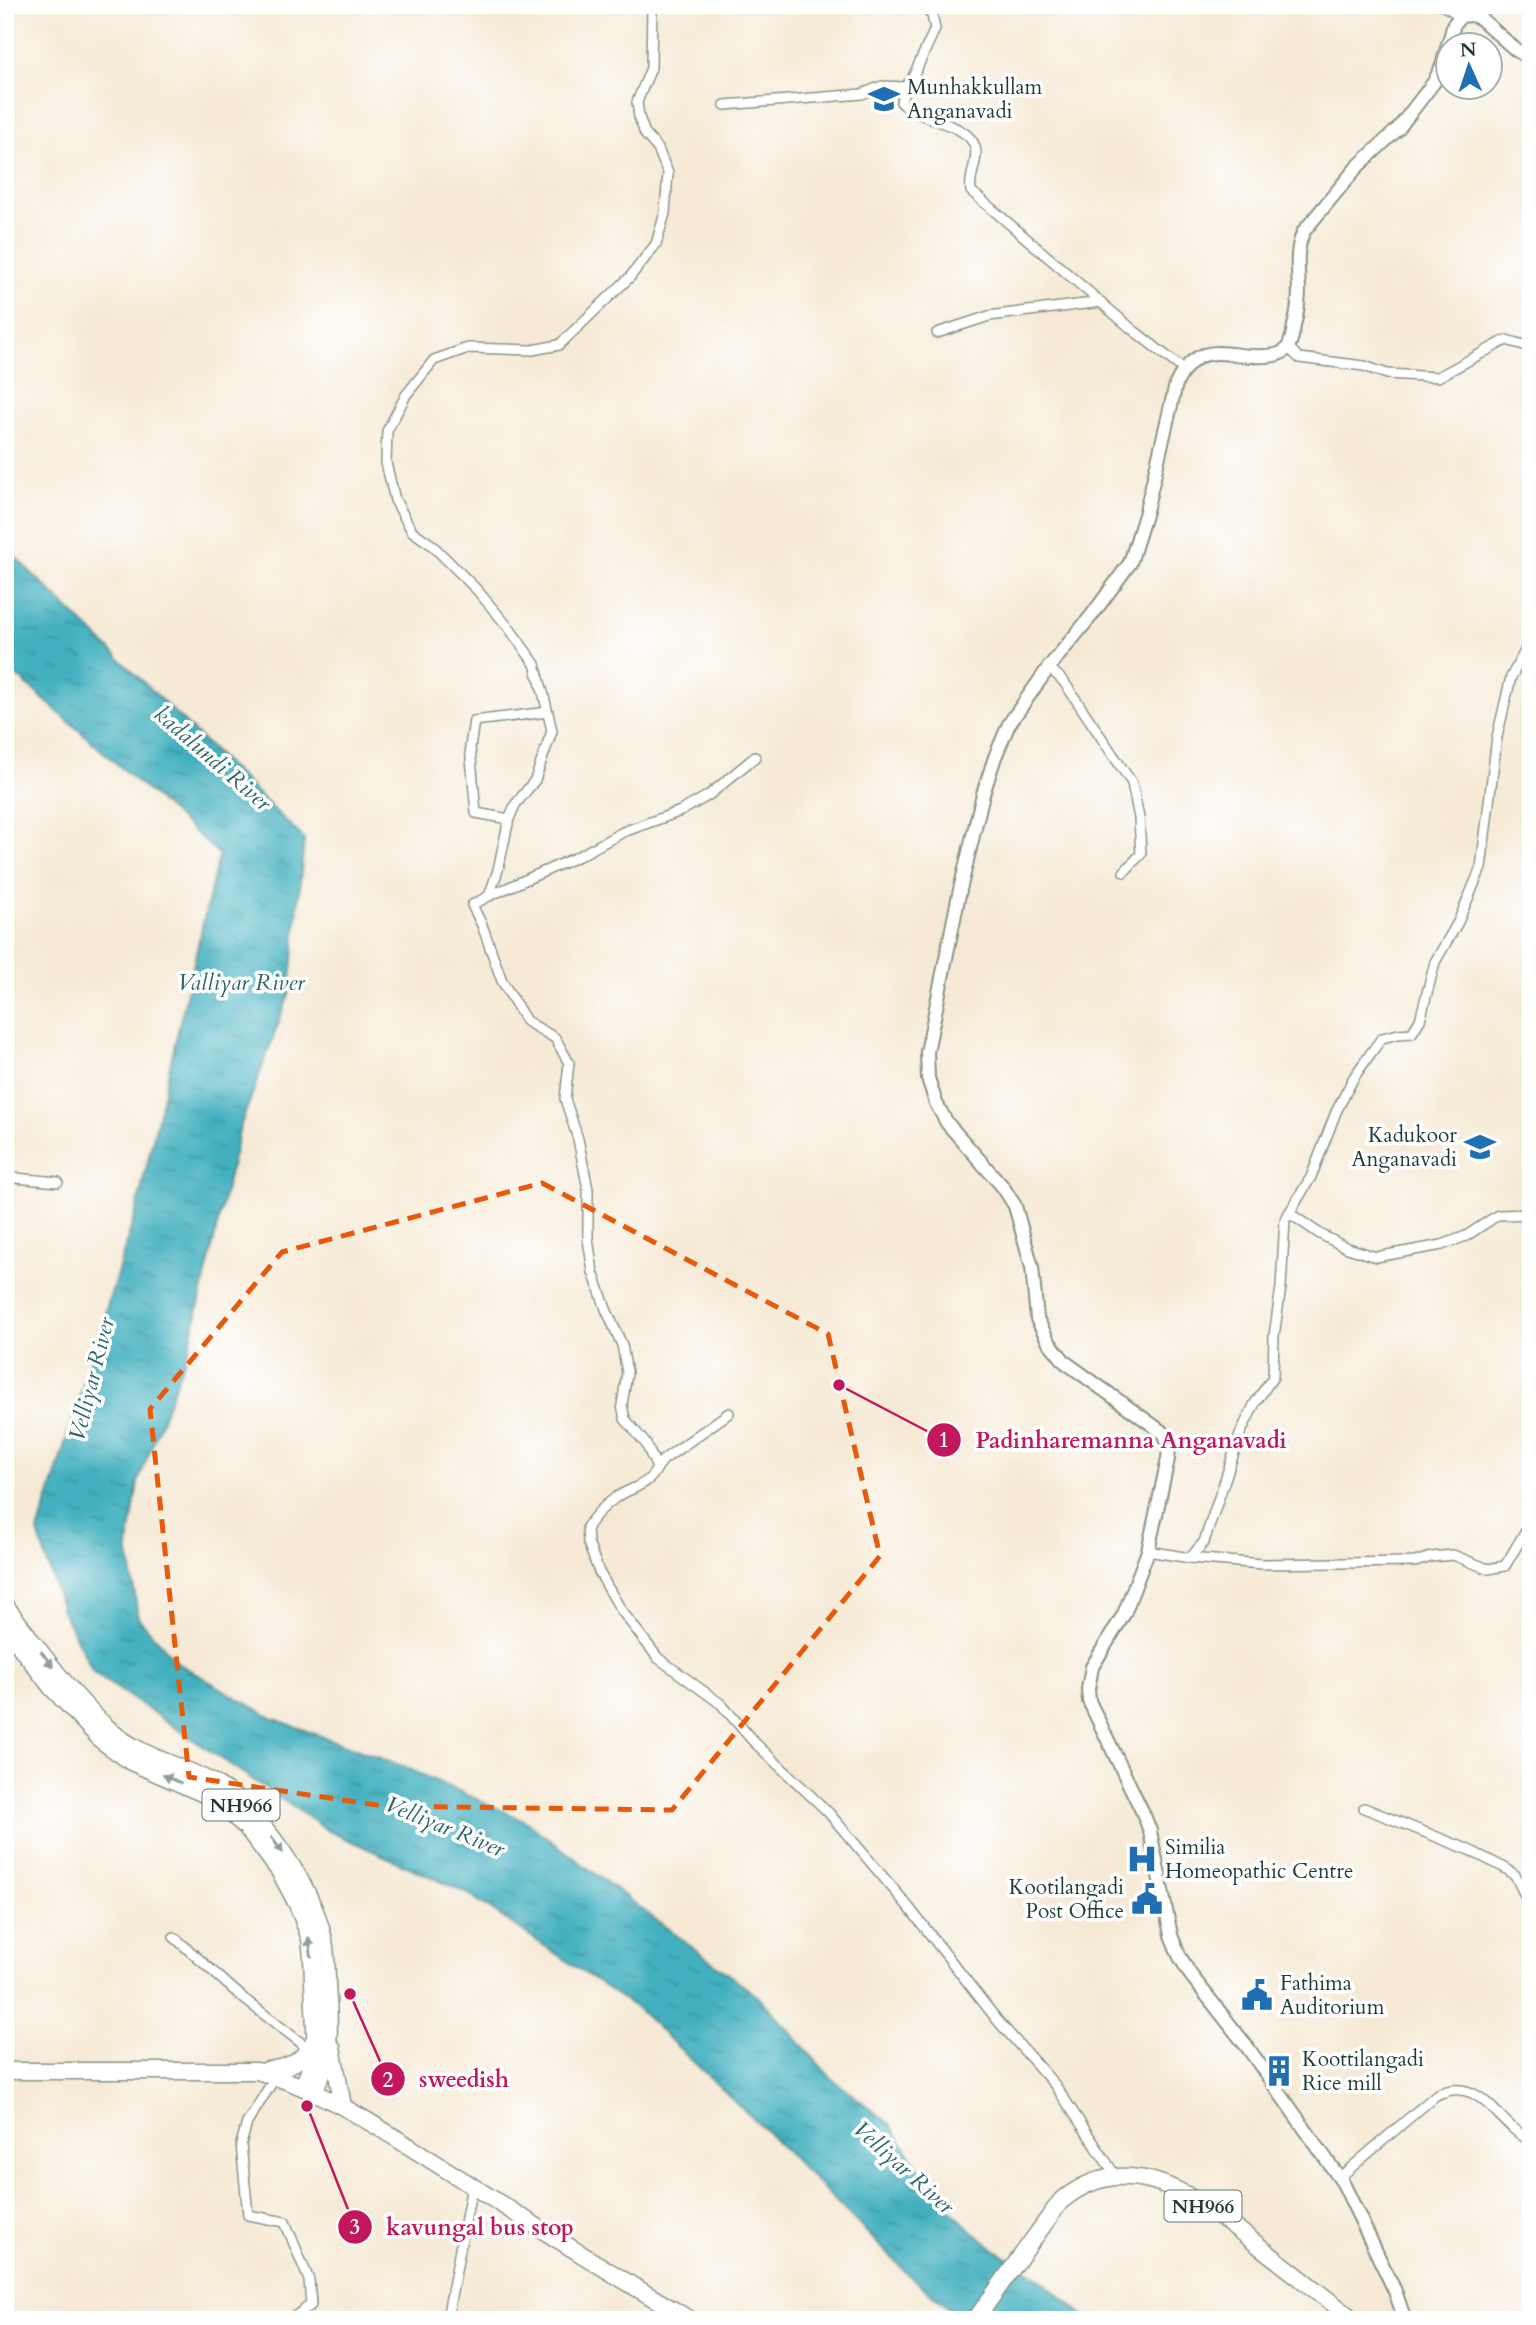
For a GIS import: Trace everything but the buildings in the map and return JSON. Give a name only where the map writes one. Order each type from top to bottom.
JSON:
[{"type":"highway","name":"NH966","points":[[5,1605],[61,1678],[111,1731],[138,1750],[220,1787],[256,1818],[291,1865],[311,1900],[323,1937],[318,2041],[308,2089]]},
{"type":"highway","name":"NH966","points":[[5,1627],[51,1687],[102,1741],[131,1762],[213,1798],[246,1827],[280,1872],[298,1906],[310,1939],[318,2041],[336,2075],[344,2106]]},
{"type":"highway","points":[[5,2071],[289,2068],[318,2041]]},
{"type":"highway","points":[[257,2070],[344,2106],[631,2286],[691,2320]]},
{"type":"highway","name":"NH966","points":[[975,2320],[1060,2202],[1077,2187],[1103,2179],[1130,2177],[1158,2183],[1186,2195],[1222,2217],[1354,2320]]},
{"type":"main road","points":[[1405,2320],[1395,2291],[1339,2178],[1248,2048],[1190,1974],[1179,1955],[1171,1936],[1150,1831],[1089,1701],[1092,1667],[1124,1614],[1148,1551],[1168,1459],[1169,1447],[1165,1434],[1065,1362],[1049,1342],[1037,1319],[1032,1267],[1015,1206],[1003,1187],[947,1123],[936,1102],[928,1077],[927,1052],[983,794],[995,757],[1009,724],[1049,667],[1130,564],[1145,515],[1176,384],[1183,369],[1206,353],[1218,352],[1254,358],[1281,354],[1288,347],[1297,312],[1297,254],[1304,231],[1357,167],[1398,129],[1434,82],[1442,66],[1454,24],[1461,16],[1480,18],[1516,50],[1531,59]]},
{"type":"street","points":[[489,895],[498,870],[509,819],[515,805],[535,780],[544,758],[552,731],[548,712],[535,664],[509,628],[432,545],[412,531],[395,500],[386,463],[387,431],[406,395],[434,360],[468,348],[533,350],[559,345],[630,277],[656,244],[665,213],[668,173],[659,149],[645,134],[637,102],[650,68],[652,5]]},
{"type":"street","points":[[921,5],[932,15],[935,29],[912,79],[905,88],[901,103],[910,111],[959,129],[970,138],[976,149],[969,182],[971,191],[1133,330],[1183,369]]},
{"type":"street","points":[[1442,5],[1461,16]]},
{"type":"street","points":[[725,105],[862,94],[882,86],[905,88]]},
{"type":"street","points":[[937,333],[989,316],[1101,302]]},
{"type":"street","points":[[1288,347],[1298,358],[1364,366],[1387,374],[1438,377],[1506,340],[1531,347]]},
{"type":"street","points":[[1189,1558],[1204,1542],[1241,1432],[1255,1403],[1273,1377],[1274,1336],[1281,1287],[1285,1220],[1311,1177],[1336,1112],[1360,1068],[1382,1038],[1412,1033],[1420,1020],[1435,962],[1458,922],[1480,868],[1497,737],[1511,677],[1531,640]]},
{"type":"street","points":[[1049,667],[1064,682],[1132,783],[1139,818],[1141,854],[1124,872]]},
{"type":"street","points":[[509,819],[476,813],[470,747],[474,721],[548,712]]},
{"type":"street","points":[[657,1468],[646,1444],[625,1419],[622,1405],[628,1373],[622,1345],[593,1272],[588,1239],[588,1189],[578,1139],[565,1099],[569,1063],[555,1038],[526,1021],[502,981],[472,905],[579,856],[623,832],[681,811],[709,794],[755,757]]},
{"type":"street","points":[[5,1177],[58,1182]]},
{"type":"street","points":[[1289,1213],[1345,1247],[1376,1257],[1442,1245],[1466,1236],[1498,1215],[1531,1214]]},
{"type":"street","points":[[729,1413],[663,1460],[652,1478],[618,1496],[598,1511],[587,1527],[588,1543],[599,1572],[621,1610],[658,1658],[721,1704],[752,1741],[828,1812],[893,1887],[998,2021],[1055,2085],[1117,2178]]},
{"type":"street","points":[[1148,1551],[1189,1558],[1262,1564],[1415,1562],[1452,1555],[1488,1569],[1505,1566],[1525,1532],[1531,1527]]},
{"type":"street","points":[[1364,1808],[1467,1849],[1505,1868],[1515,1875],[1531,1908]]},
{"type":"street","points":[[174,1937],[243,1998],[318,2041]]},
{"type":"street","points":[[276,2076],[247,2123],[241,2144],[248,2215],[285,2222],[309,2280],[311,2305],[290,2320]]},
{"type":"street","points":[[1339,2178],[1436,2095],[1447,2090],[1469,2091],[1489,2104],[1512,2130],[1531,2141]]},
{"type":"street","points":[[444,2320],[448,2313],[472,2186]]},
{"type":"highlighted area","points":[[542,1183],[828,1334],[880,1556],[672,1810],[383,1806],[189,1777],[150,1409],[282,1252]]},
{"type":"water","name":"Valliyar River","points":[[5,547],[304,839],[290,992],[240,1127],[189,1348],[138,1482],[128,1547],[138,1618],[178,1663],[272,1718],[402,1766],[524,1820],[761,1999],[831,2078],[890,2124],[938,2198],[974,2233],[1036,2276],[1089,2320],[963,2320],[910,2276],[764,2129],[639,2010],[467,1893],[329,1831],[93,1672],[62,1610],[38,1532],[136,1212],[219,854],[5,665]]},
{"type":"place","name":"Munhakkullam Anganavadi","points":[[884,99]]},
{"type":"place","name":"Kadukoor Anganavadi","points":[[1480,1147]]},
{"type":"place","name":"Padinharemanna Anganavadi","points":[[839,1385]]},
{"type":"place","name":"Similia Homeopathic Centre","points":[[1142,1859]]},
{"type":"place","name":"Kootilangadi Post Office","points":[[1147,1899]]},
{"type":"place","name":"sweedish","points":[[350,1994]]},
{"type":"place","name":"Fathima Auditorium","points":[[1257,1995]]},
{"type":"place","name":"Koottilangadi Rice mill","points":[[1279,2071]]},
{"type":"place","name":"kavungal bus stop","points":[[307,2106]]},
{"type":"water label","name":"kadalundi River","points":[[213,758]]},
{"type":"water label","name":"Velliyar River","points":[[91,1379]]},
{"type":"water label","name":"Velliyar River","points":[[445,1826]]},
{"type":"water label","name":"Velliyar River","points":[[904,2167]]}]
